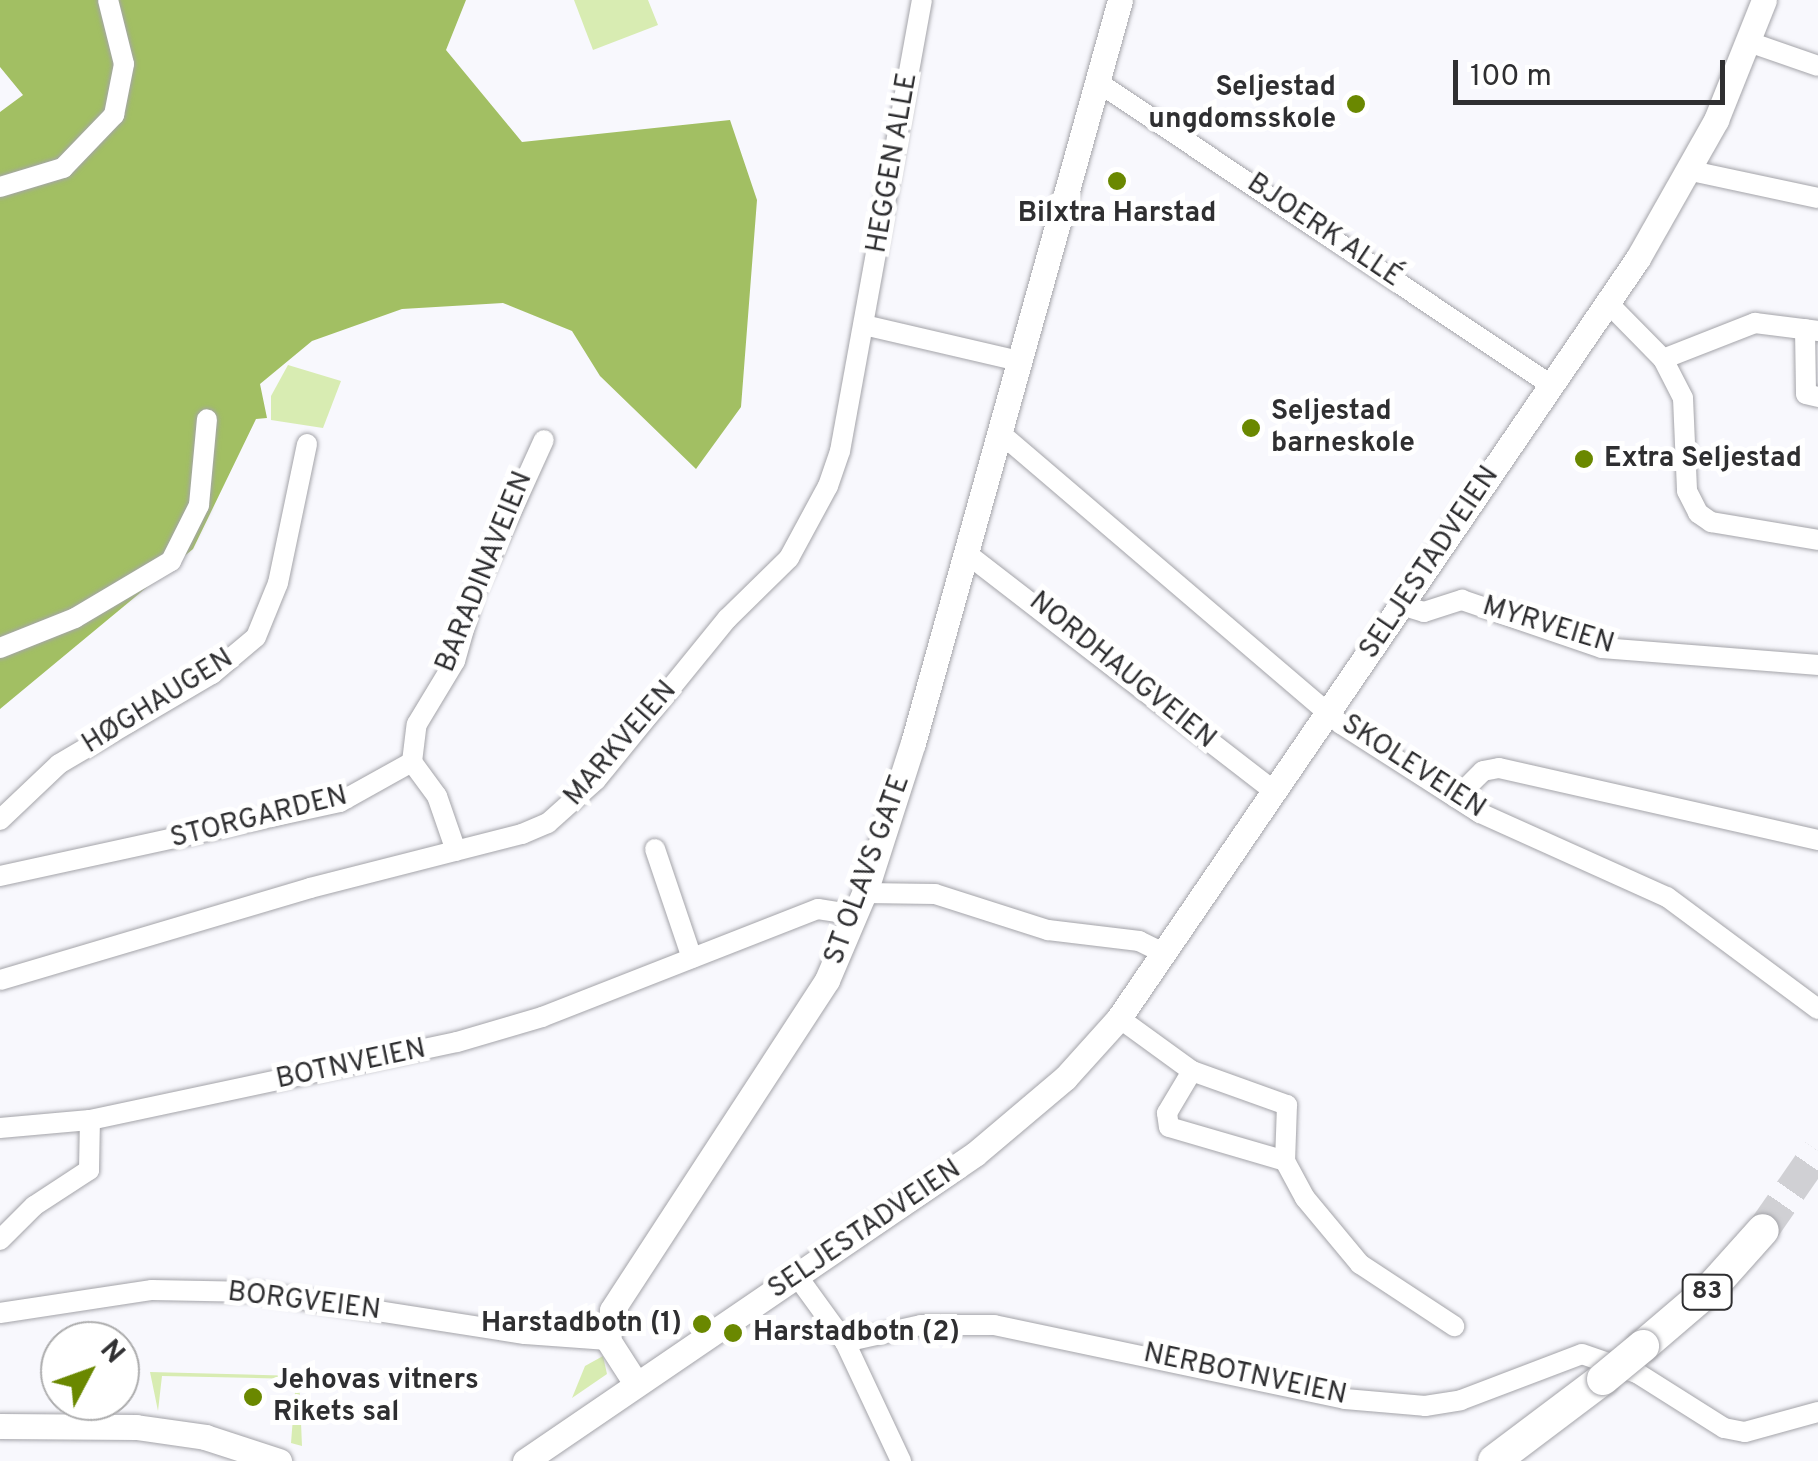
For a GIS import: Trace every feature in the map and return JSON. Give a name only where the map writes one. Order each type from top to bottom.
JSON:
[{"type":"highway","name":"83","points":[[1494,1461],[1603,1379],[1640,1360],[1763,1230]]},
{"type":"street","points":[[0,187],[63,168],[114,115],[124,64],[108,0]]},
{"type":"street","name":"HEGGEN ALLE","points":[[864,325],[922,0]]},
{"type":"street","name":"ST OLAVS GATE","points":[[608,1340],[612,1310],[828,980],[860,904],[966,553],[1120,0]]},
{"type":"street","name":"SELJESTADVEIEN","points":[[524,1461],[999,1136],[1066,1078],[1119,1018],[1608,303],[1692,170],[1764,0]]},
{"type":"street","points":[[1749,42],[1818,66]]},
{"type":"street","name":"BJOERK ALLÉ","points":[[1096,81],[1551,385]]},
{"type":"street","points":[[1692,170],[1818,198]]},
{"type":"street","points":[[1608,303],[1664,359],[1683,398],[1688,491],[1698,513],[1711,522],[1818,540]]},
{"type":"street","points":[[1664,359],[1755,322],[1812,330],[1806,394],[1818,397]]},
{"type":"street","points":[[864,325],[1019,361]]},
{"type":"street","name":"MARKVEIEN","points":[[0,980],[535,830],[561,813],[727,619],[789,558],[840,452],[864,325]]},
{"type":"street","points":[[0,648],[76,618],[171,560],[199,505],[207,419]]},
{"type":"street","name":"SKOLEVEIEN","points":[[999,432],[1330,712],[1456,798],[1667,897],[1818,1010]]},
{"type":"street","name":"BARADINAVEIEN","points":[[412,762],[417,724],[456,660],[474,594],[544,440]]},
{"type":"street","name":"HØGHAUGEN","points":[[0,820],[59,764],[202,680],[256,637],[278,583],[307,444]]},
{"type":"street","name":"NORDHAUGVEIEN","points":[[966,553],[1276,793]]},
{"type":"street","name":"MYRVEIEN","points":[[1402,605],[1424,612],[1462,600],[1602,648],[1818,665]]},
{"type":"street","points":[[412,762],[437,796],[456,851]]},
{"type":"street","name":"STORGARDEN","points":[[0,876],[340,802],[412,762]]},
{"type":"street","points":[[1456,798],[1483,770],[1498,768],[1818,840]]},
{"type":"street","points":[[656,849],[692,958]]},
{"type":"street","name":"BOTNVEIEN","points":[[0,1128],[90,1120],[457,1042],[818,909],[916,891],[988,907],[1048,930],[1139,940],[1166,954]]},
{"type":"street","points":[[1119,1018],[1192,1071],[1287,1105],[1285,1161],[1305,1198],[1360,1264],[1454,1326]]},
{"type":"street","points":[[1192,1071],[1168,1113],[1169,1127],[1285,1161]]},
{"type":"street","points":[[0,1240],[34,1206],[89,1170],[90,1120]]},
{"type":"street","points":[[797,1276],[845,1342],[902,1461]]},
{"type":"street","name":"BORGVEIEN","points":[[0,1313],[152,1290],[256,1292],[525,1334],[608,1340]]},
{"type":"street","name":"NERBOTNVEIEN","points":[[845,1342],[921,1325],[994,1325],[1325,1395],[1426,1406],[1462,1400],[1582,1354],[1640,1360]]},
{"type":"street","points":[[608,1340],[635,1382]]},
{"type":"street","points":[[1640,1360],[1707,1419],[1745,1432],[1818,1412]]},
{"type":"street","points":[[0,1426],[136,1427],[205,1438],[279,1461]]},
{"type":"green space","points":[[0,0],[466,0],[446,50],[522,142],[730,120],[757,200],[741,407],[696,469],[600,376],[572,331],[503,303],[402,309],[312,341],[260,384],[267,418],[256,419],[193,549],[0,709],[0,112],[23,95],[0,67]]},
{"type":"green space","points":[[574,0],[648,0],[658,25],[593,50]]},
{"type":"green space","points":[[288,365],[341,381],[323,428],[271,420],[271,396]]},
{"type":"green space","points":[[603,1356],[607,1374],[572,1398],[585,1366]]},
{"type":"green space","points":[[150,1372],[299,1376],[302,1446],[291,1443],[296,1379],[162,1376],[158,1411]]},
{"type":"tunnel","points":[[1763,1230],[1818,1151]]},
{"type":"place","name":"Seljestad ungdomsskole","points":[[1356,104]]},
{"type":"place","name":"Bilxtra Harstad","points":[[1117,181]]},
{"type":"place","name":"Seljestad barneskole","points":[[1251,428]]},
{"type":"place","name":"Extra Seljestad","points":[[1584,459]]},
{"type":"place","name":"Harstadbotn (1)","points":[[702,1324]]},
{"type":"place","name":"Harstadbotn (2)","points":[[733,1333]]},
{"type":"place","name":"Jehovas vitners Rikets sal","points":[[253,1397]]}]
